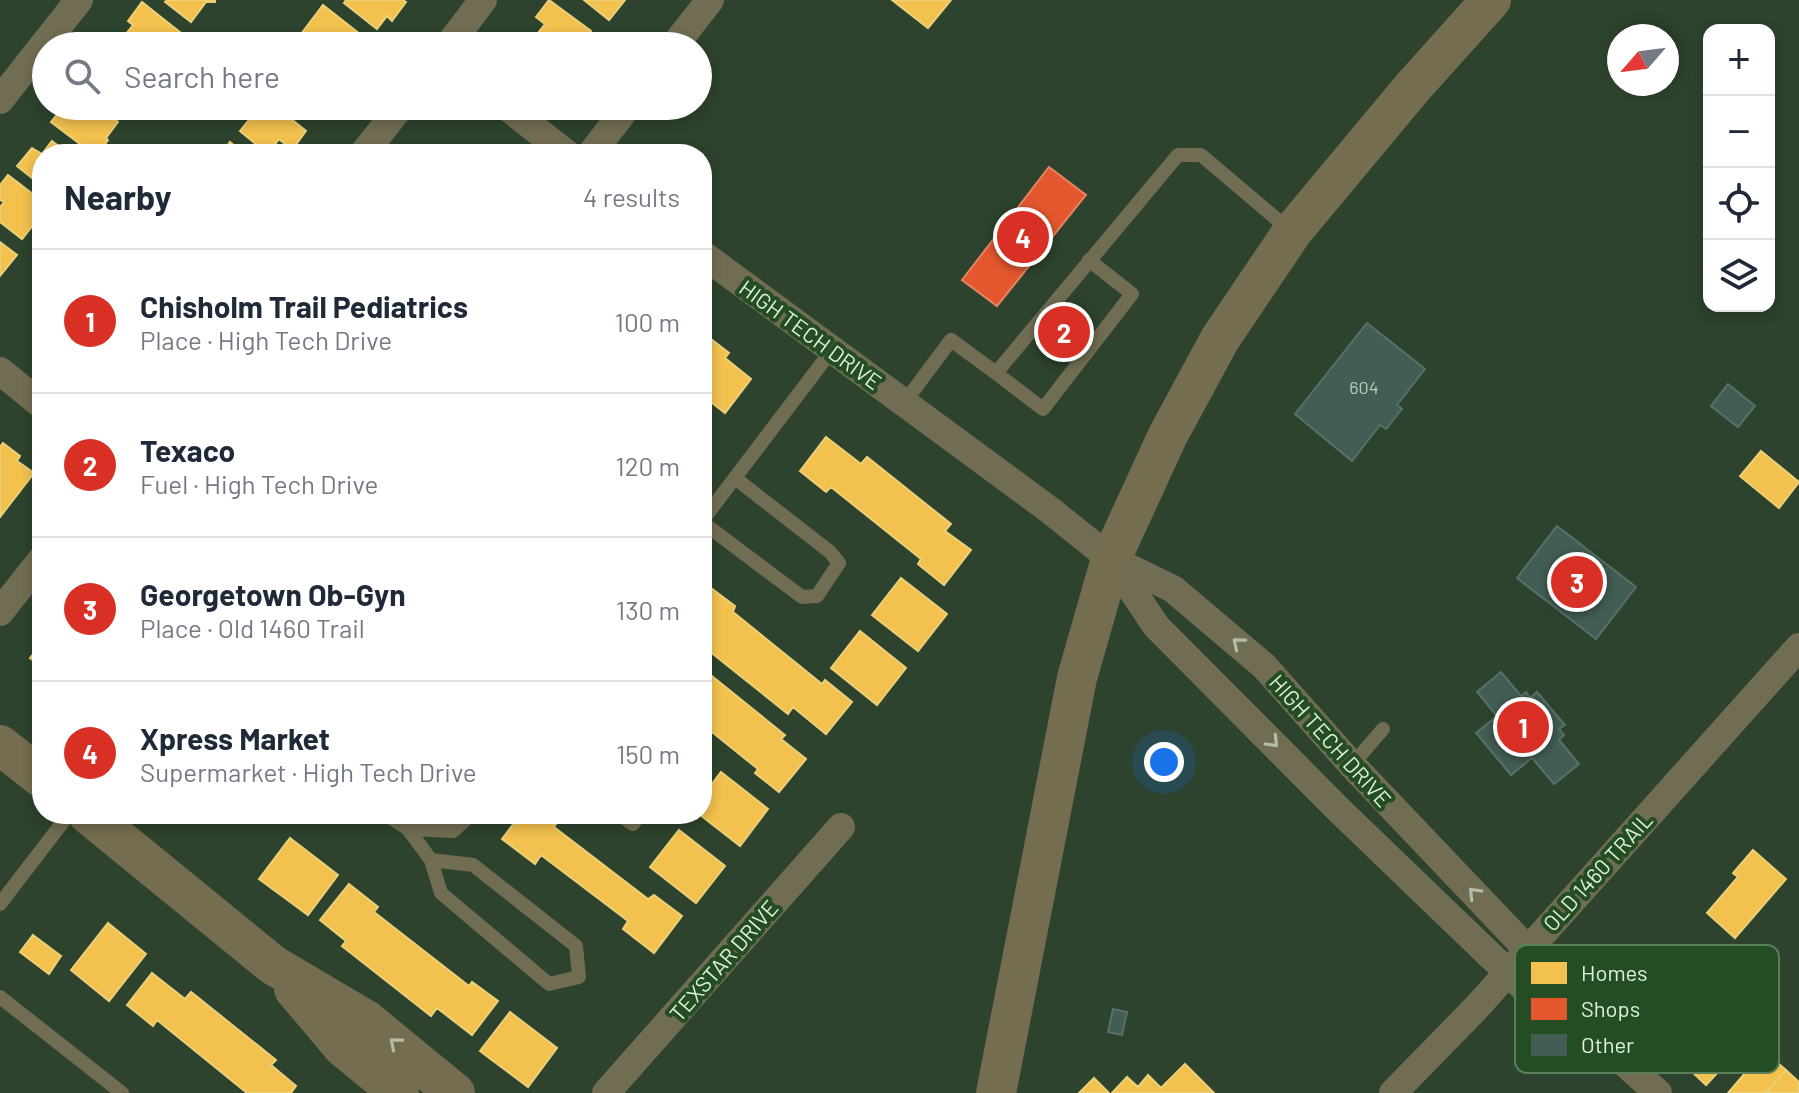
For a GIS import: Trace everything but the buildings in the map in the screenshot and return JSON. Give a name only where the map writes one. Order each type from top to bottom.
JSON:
[{"type":"main road","points":[[996,1093],[1077,678],[1111,559],[1168,435],[1220,339],[1292,232],[1412,88],[1491,0]]},
{"type":"main road","points":[[0,745],[32,770]]},
{"type":"main road","points":[[100,824],[273,965],[366,1020],[455,1093]]},
{"type":"main road","points":[[273,965],[343,1047],[399,1093]]},
{"type":"street","points":[[54,32],[79,0]]},
{"type":"street","points":[[459,32],[483,0]]},
{"type":"street","points":[[685,32],[710,0]]},
{"type":"street","points":[[0,100],[32,59]]},
{"type":"street","points":[[371,144],[390,120]]},
{"type":"street","points":[[524,120],[554,144]]},
{"type":"street","points":[[599,144],[617,120]]},
{"type":"street","name":"HIGH TECH DRIVE","points":[[712,261],[1111,559],[1173,589],[1264,666],[1352,765],[1523,945]]},
{"type":"street","points":[[0,371],[32,397]]},
{"type":"street","name":"HIGH TECH DRIVE","points":[[1111,559],[1156,626],[1340,811],[1515,980]]},
{"type":"street","points":[[0,612],[32,572]]},
{"type":"street","name":"OLD 1460 TRAIL","points":[[1532,945],[1799,647]]},
{"type":"street","name":"TEXSTAR DRIVE","points":[[606,1093],[841,827]]},
{"type":"street","name":"OLD 1460 TRAIL","points":[[1393,1093],[1515,964]]},
{"type":"street","points":[[1636,1073],[1658,1093]]},
{"type":"lane","points":[[996,373],[1178,155],[1201,155],[1292,232]]},
{"type":"lane","points":[[904,403],[951,340],[1043,409],[1132,294],[1089,260]]},
{"type":"lane","points":[[712,508],[832,350]]},
{"type":"lane","points":[[712,529],[802,597],[817,596],[839,563],[830,552],[735,478]]},
{"type":"lane","points":[[1352,765],[1383,729]]},
{"type":"lane","points":[[0,904],[61,824]]},
{"type":"lane","points":[[400,824],[408,829],[431,860],[441,893],[549,984],[579,977],[576,946],[554,928],[473,865],[431,860]]},
{"type":"lane","points":[[408,829],[453,831],[461,824]]},
{"type":"lane","points":[[0,997],[122,1093]]},
{"type":"place","name":"Xpress Market","points":[[1023,237]]},
{"type":"place","name":"Texaco","points":[[1064,332]]},
{"type":"place","name":"Georgetown Ob-Gyn","points":[[1577,582]]},
{"type":"place","name":"Chisholm Trail Pediatrics","points":[[1523,727]]}]
